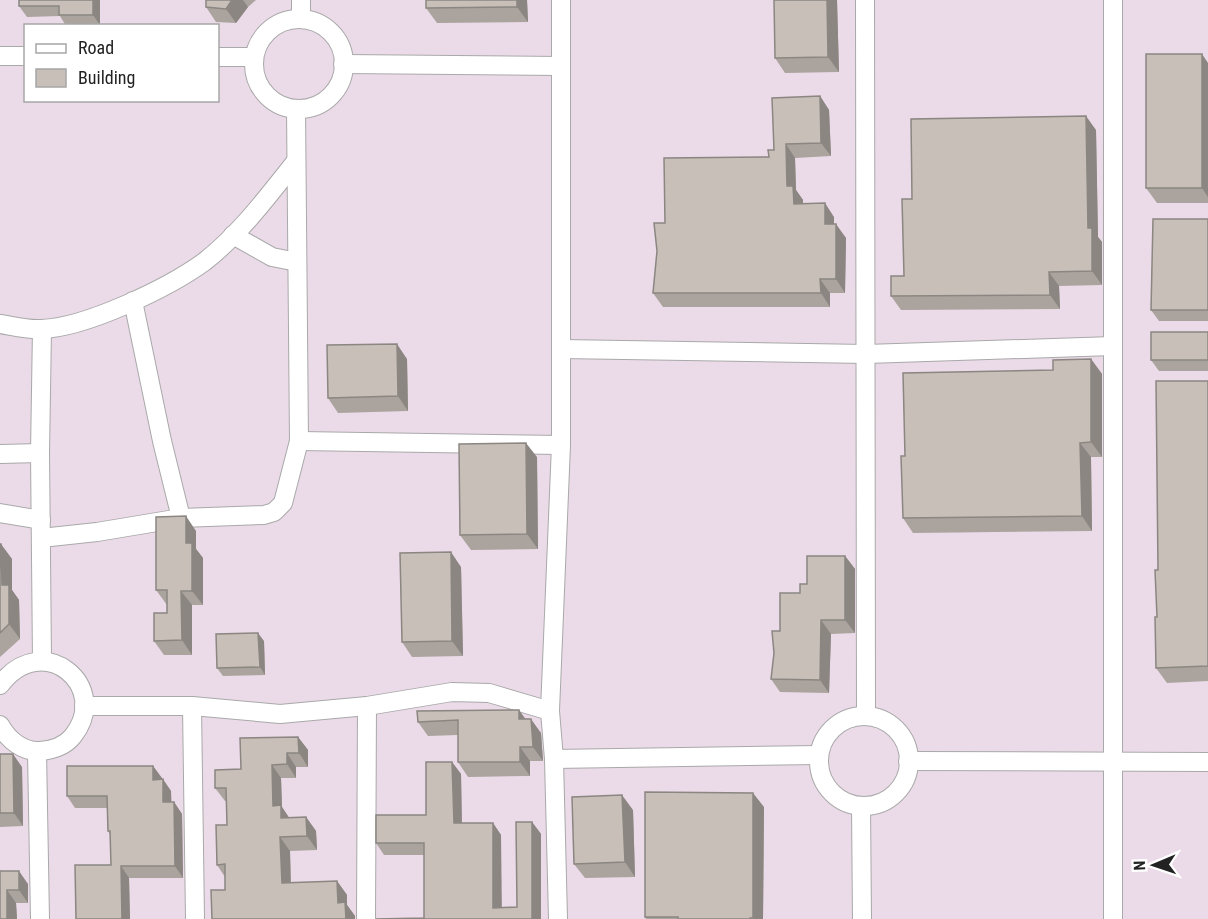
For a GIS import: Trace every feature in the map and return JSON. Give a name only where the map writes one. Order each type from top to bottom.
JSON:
[{"type":"street","points":[[558,919],[554,759],[550,711],[561,445],[561,0]]},
{"type":"street","points":[[865,0],[866,716]]},
{"type":"street","points":[[1113,0],[1113,919]]},
{"type":"street","points":[[301,9],[333,35],[342,50],[343,69],[339,84],[327,99],[312,107],[296,109],[278,104],[263,92],[256,77],[254,57],[259,43],[268,30],[301,9]]},
{"type":"street","points":[[0,56],[24,56]]},
{"type":"street","points":[[219,57],[254,57]]},
{"type":"street","points":[[343,64],[561,66]]},
{"type":"street","points":[[41,538],[181,518],[264,515],[274,512],[283,503],[299,441],[296,109]]},
{"type":"street","points":[[0,324],[42,329],[65,325],[110,311],[154,292],[204,262],[248,222],[297,161]]},
{"type":"street","points":[[233,235],[272,257],[297,262]]},
{"type":"street","points":[[132,301],[181,518]]},
{"type":"street","points":[[42,329],[40,453],[42,661]]},
{"type":"street","points":[[561,349],[866,354],[1113,346]]},
{"type":"street","points":[[299,441],[561,445]]},
{"type":"street","points":[[0,454],[40,453]]},
{"type":"street","points":[[0,513],[40,520]]},
{"type":"street","points":[[0,685],[10,672],[26,663],[42,661],[61,666],[75,677],[83,692],[84,706],[80,727],[68,742],[53,749],[37,751],[19,746],[5,734],[0,725]]},
{"type":"street","points":[[84,706],[192,706],[280,714],[367,706],[452,692],[489,693],[550,711]]},
{"type":"street","points":[[192,706],[195,919]]},
{"type":"street","points":[[366,919],[367,706]]},
{"type":"street","points":[[866,716],[884,721],[898,732],[906,747],[908,767],[904,782],[892,797],[877,804],[861,807],[843,801],[828,790],[820,775],[819,754],[824,740],[834,728],[850,718],[866,716]]},
{"type":"street","points":[[37,751],[40,919]]},
{"type":"street","points":[[554,759],[819,754]]},
{"type":"street","points":[[908,761],[1208,762]]},
{"type":"street","points":[[861,807],[862,919]]},
{"type":"shaded area","points":[[0,0],[1208,0],[1208,919],[0,919]]},
{"type":"building","points":[[19,0],[93,0],[93,15],[59,15],[59,6],[19,6]]},
{"type":"building","points":[[206,0],[232,0],[226,9],[206,7]]},
{"type":"building","points":[[426,0],[517,0],[517,7],[426,8]]},
{"type":"building","points":[[774,0],[827,0],[828,57],[775,58]]},
{"type":"building","points":[[1146,54],[1202,54],[1202,188],[1146,188]]},
{"type":"building","points":[[820,96],[821,143],[786,144],[787,186],[793,186],[794,204],[825,203],[825,224],[836,224],[836,279],[820,279],[821,293],[653,293],[657,251],[654,223],[665,223],[664,158],[769,157],[768,150],[774,150],[772,98]]},
{"type":"building","points":[[1086,116],[1088,228],[1092,228],[1092,271],[1049,272],[1050,295],[891,296],[891,276],[904,276],[902,199],[912,199],[911,119]]},
{"type":"building","points":[[1153,219],[1208,219],[1208,310],[1151,310]]},
{"type":"building","points":[[1151,332],[1208,332],[1208,360],[1151,360]]},
{"type":"building","points":[[397,344],[398,396],[328,398],[327,345]]},
{"type":"building","points":[[1091,359],[1091,442],[1080,443],[1082,516],[903,518],[901,456],[905,456],[903,373],[1053,370],[1053,360]]},
{"type":"building","points":[[1156,381],[1208,381],[1208,666],[1156,668],[1155,570],[1158,570]]},
{"type":"building","points":[[526,443],[527,534],[460,535],[459,444]]},
{"type":"building","points":[[186,516],[186,543],[192,543],[192,591],[181,591],[182,640],[154,641],[154,613],[167,613],[167,590],[156,590],[156,517]]},
{"type":"building","points":[[0,544],[2,585],[9,585],[9,624],[0,633]]},
{"type":"building","points":[[451,552],[452,641],[402,642],[400,553]]},
{"type":"building","points":[[807,556],[845,556],[845,620],[821,620],[820,680],[771,679],[774,653],[772,631],[780,631],[780,593],[800,593],[800,584],[807,584]]},
{"type":"building","points":[[258,633],[260,667],[217,668],[216,634]]},
{"type":"building","points":[[519,710],[519,719],[531,719],[533,745],[533,747],[520,747],[520,762],[458,762],[458,720],[418,722],[417,711]]},
{"type":"building","points":[[298,737],[299,753],[287,753],[287,764],[272,765],[273,806],[281,805],[281,818],[306,817],[307,836],[280,837],[282,883],[337,881],[338,903],[345,902],[346,919],[212,919],[211,890],[225,890],[225,864],[217,865],[216,825],[227,825],[226,788],[215,788],[215,770],[241,769],[240,738]]},
{"type":"building","points":[[0,754],[13,754],[14,813],[0,813]]},
{"type":"building","points":[[426,762],[452,762],[454,823],[493,823],[493,908],[517,907],[516,822],[532,822],[532,919],[376,919],[424,918],[424,843],[376,843],[376,815],[426,815]]},
{"type":"building","points":[[67,766],[153,766],[153,780],[163,779],[163,802],[174,802],[175,866],[121,866],[122,919],[76,919],[75,865],[111,865],[110,831],[108,831],[107,796],[67,796]]},
{"type":"building","points":[[645,792],[753,793],[753,918],[645,917]]},
{"type":"building","points":[[622,795],[625,862],[574,864],[572,797]]},
{"type":"building","points":[[0,871],[19,871],[19,890],[7,890],[7,919],[0,919]]}]
